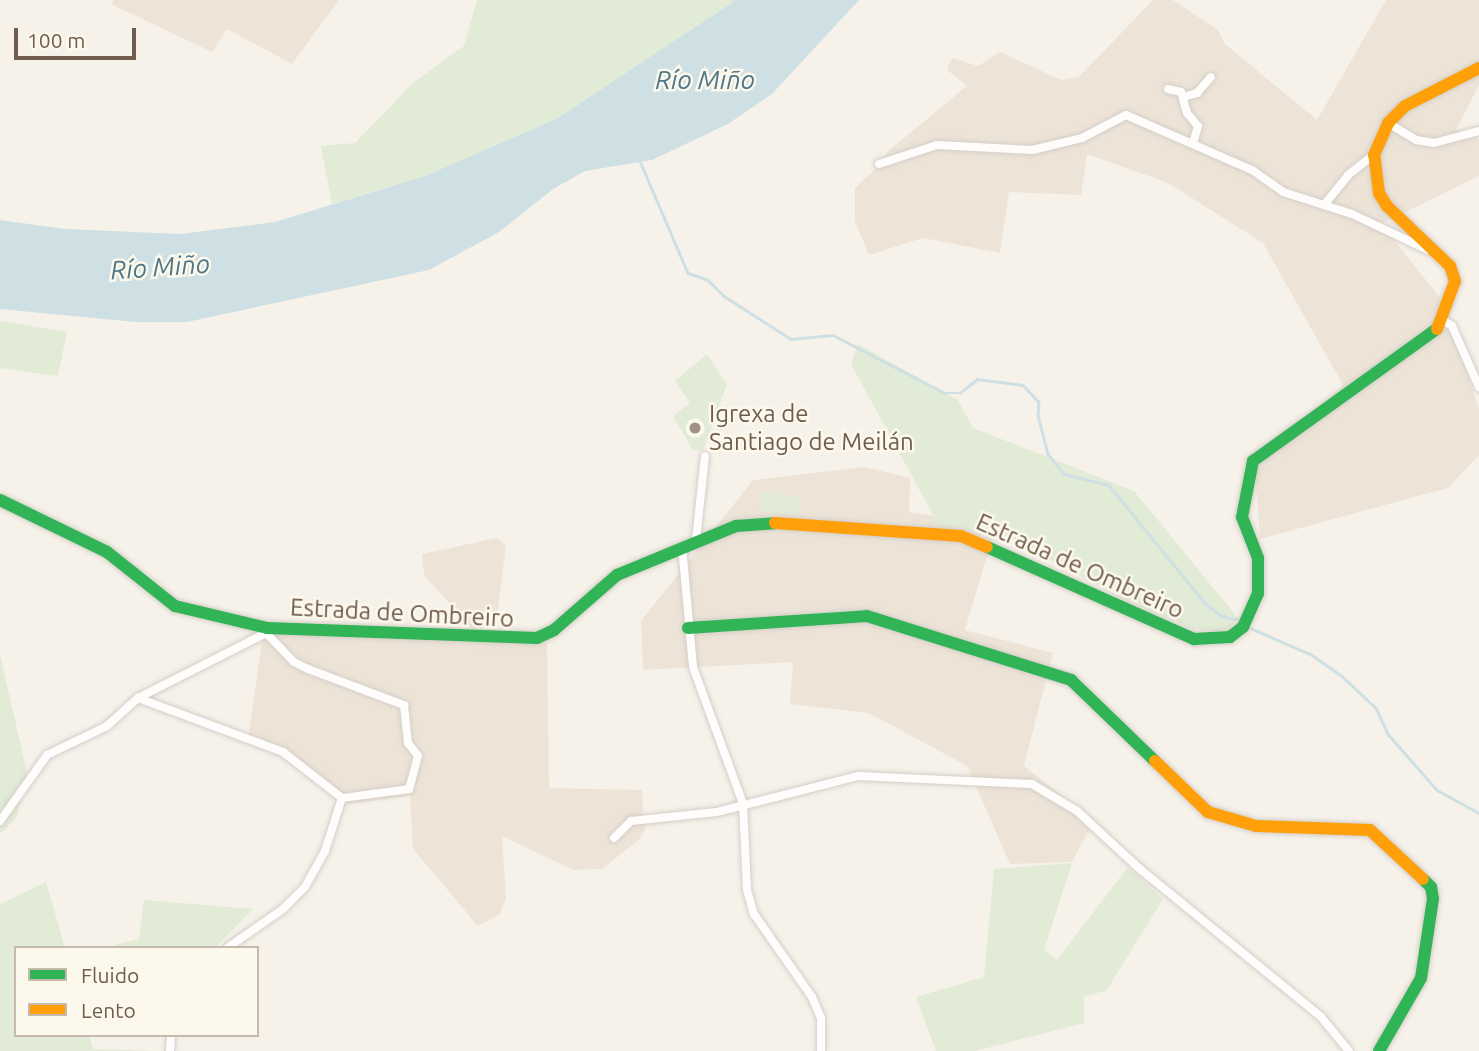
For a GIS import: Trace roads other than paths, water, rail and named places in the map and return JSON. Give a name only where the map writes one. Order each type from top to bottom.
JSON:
[{"type":"street","points":[[1324,205],[1348,175],[1374,155],[1388,123],[1405,106],[1479,68]]},
{"type":"street","points":[[1168,89],[1183,97],[1197,93],[1211,76]]},
{"type":"street","points":[[1183,97],[1187,113],[1198,126],[1192,143]]},
{"type":"street","points":[[879,164],[937,145],[1032,150],[1082,138],[1126,115],[1252,170],[1283,192],[1324,205],[1430,251]]},
{"type":"street","points":[[1388,123],[1416,140],[1434,144],[1479,131]]},
{"type":"street","points":[[1374,155],[1379,193],[1430,251],[1450,266],[1455,281],[1443,320],[1452,326],[1479,387]]},
{"type":"street","name":"Estrada de Ombreiro","points":[[0,500],[107,552],[175,606],[267,631],[537,638],[554,630],[617,575],[696,540],[736,526],[762,523],[961,536],[1194,639],[1230,637],[1244,627],[1258,594],[1258,558],[1242,517],[1244,491],[1253,461],[1435,331],[1443,320]]},
{"type":"street","points":[[696,540],[705,456]]},
{"type":"street","points":[[682,546],[688,628],[694,667],[743,804],[747,890],[754,914],[812,997],[821,1018],[821,1051]]},
{"type":"street","points":[[688,628],[867,616],[1071,680],[1208,812],[1256,826],[1370,830],[1431,887],[1433,898],[1420,978],[1379,1051]]},
{"type":"street","points":[[0,821],[47,755],[107,726],[138,698],[267,631],[294,662],[404,705],[408,743],[418,756],[409,789],[342,797],[283,752],[138,698]]},
{"type":"street","points":[[614,838],[631,821],[685,818],[858,776],[1032,783],[1077,811],[1141,870],[1321,1017],[1349,1051]]},
{"type":"street","points":[[230,946],[283,909],[305,887],[325,851],[342,797]]},
{"type":"water","name":"Río Miño","points":[[736,0],[859,0],[772,94],[728,124],[652,160],[585,171],[553,189],[499,232],[429,270],[187,322],[135,322],[0,309],[0,220],[65,229],[180,234],[275,222],[425,176],[558,118]]},
{"type":"waterway","points":[[640,161],[688,273],[708,280],[724,296],[791,339],[833,335],[945,393],[960,393],[977,379],[1023,385],[1039,402],[1038,415],[1048,454],[1064,474],[1109,485],[1204,602],[1221,616],[1240,620]]},
{"type":"waterway","points":[[1248,627],[1312,655],[1342,676],[1376,708],[1388,734],[1437,790],[1479,813]]},
{"type":"place","name":"Igrexa de Santiago de Meilán","points":[[695,428]]}]
